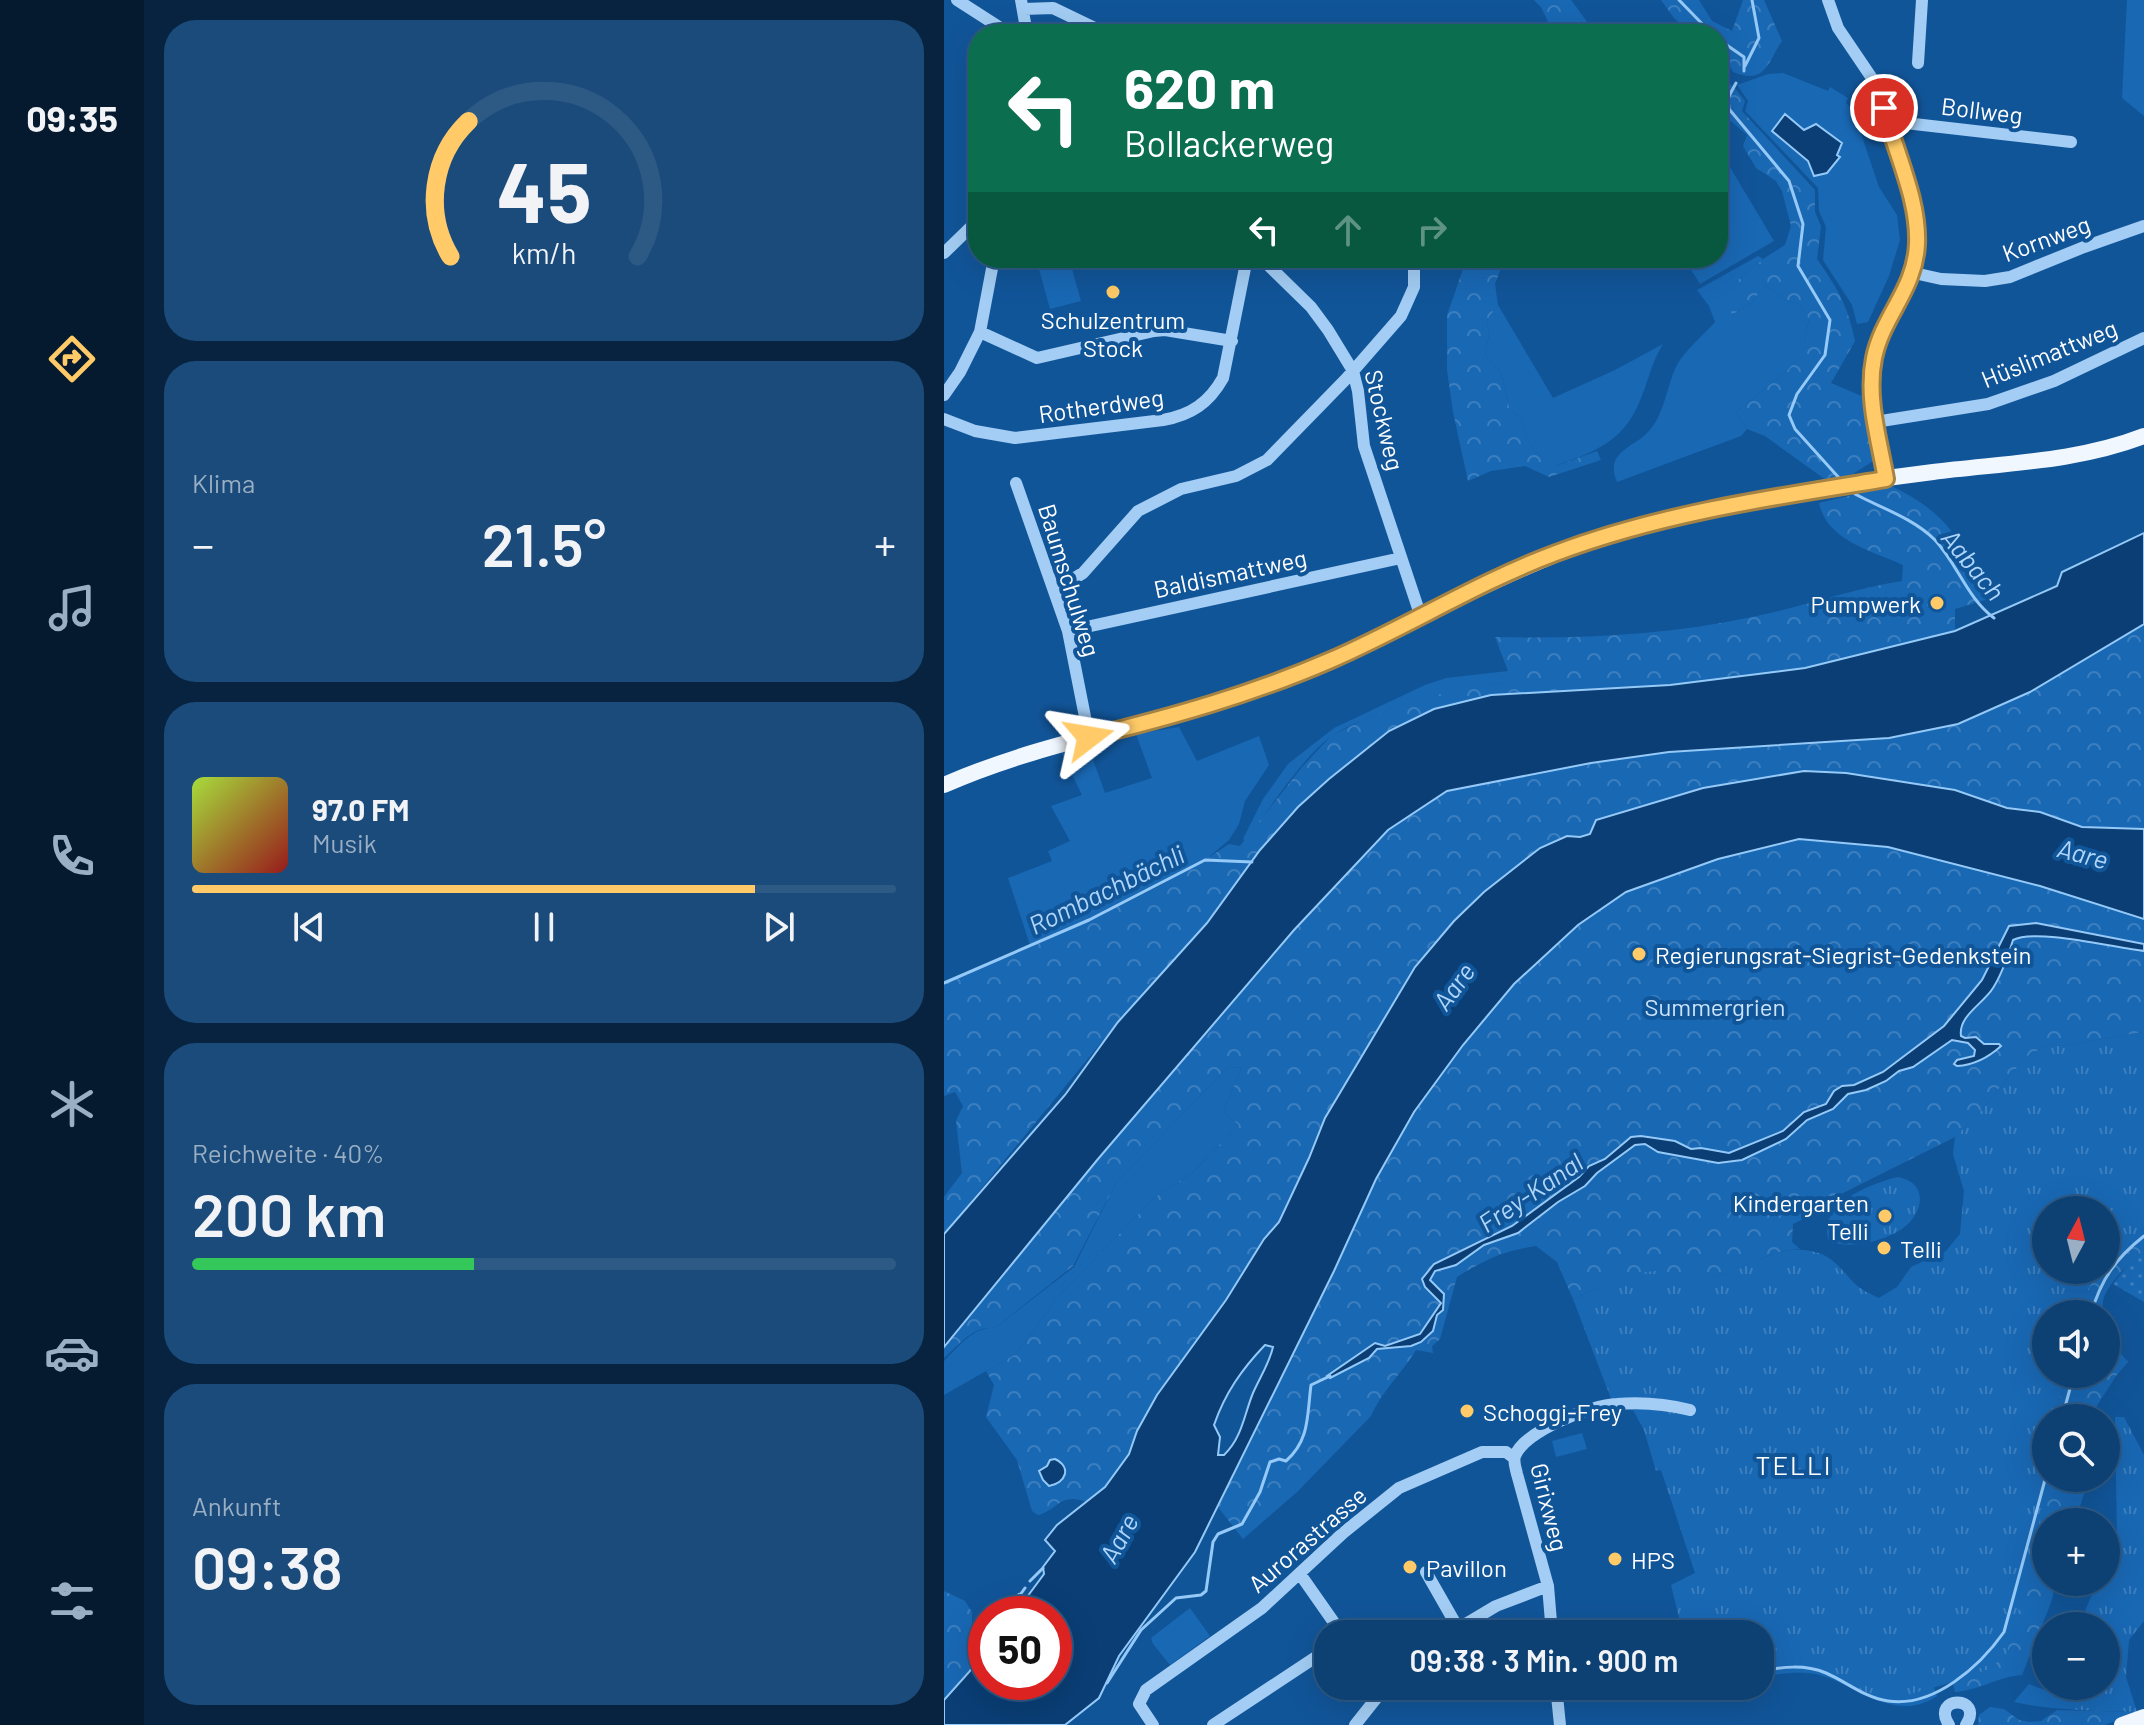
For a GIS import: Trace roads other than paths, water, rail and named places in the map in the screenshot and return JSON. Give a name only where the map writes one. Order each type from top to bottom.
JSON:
[{"type":"main road","points":[[944,785],[994,764],[1213,704],[1274,683],[1331,660],[1522,567],[1621,531],[1719,508],[1886,479],[2100,451],[2144,436]]},
{"type":"main road","points":[[2122,1725],[2144,1717]]},
{"type":"street","points":[[957,0],[994,24]]},
{"type":"street","points":[[1828,0],[1838,28],[1882,93],[1915,213],[1917,243],[1914,273],[1884,331],[1875,356],[1871,386],[1886,479]]},
{"type":"street","points":[[1918,63],[1922,0]]},
{"type":"street","points":[[1022,5],[1053,8],[1086,24]]},
{"type":"street","name":"Bollweg","points":[[1888,121],[2071,142]]},
{"type":"street","name":"Kornweg","points":[[1914,273],[1941,279],[1985,281],[2010,277],[2144,226]]},
{"type":"street","points":[[944,253],[968,230]]},
{"type":"street","points":[[944,395],[960,372],[980,332],[992,268]]},
{"type":"street","name":"Rotherdweg","points":[[944,419],[975,431],[1015,438],[1181,417],[1196,409],[1217,389],[1227,365],[1245,268]]},
{"type":"street","name":"Stockweg","points":[[1271,268],[1311,307],[1353,371],[1364,446],[1421,617]]},
{"type":"street","points":[[1055,590],[1083,573],[1138,511],[1181,489],[1236,476],[1267,460],[1401,316],[1414,287],[1414,268]]},
{"type":"street","points":[[980,332],[1037,358],[1165,330],[1232,341]]},
{"type":"street","name":"Hüslimattweg","points":[[1875,422],[1988,404],[2054,381],[2144,338]]},
{"type":"street","name":"Baumschulweg","points":[[1016,483],[1068,631],[1089,737]]},
{"type":"street","name":"Baldismattweg","points":[[1068,631],[1401,558]]},
{"type":"street","name":"Girixweg","points":[[1551,1620],[1548,1586],[1514,1458],[1523,1443],[1545,1428],[1613,1404],[1664,1404],[1690,1410]]},
{"type":"street","name":"Aurorastrasse","points":[[1153,1725],[1139,1704],[1142,1695],[1262,1608],[1343,1533],[1399,1488],[1482,1452],[1506,1452],[1514,1458]]},
{"type":"street","points":[[1426,1572],[1448,1620]]},
{"type":"street","points":[[1300,1574],[1332,1620]]},
{"type":"street","points":[[1472,1620],[1496,1606],[1548,1586]]},
{"type":"street","points":[[1213,1725],[1314,1658]]},
{"type":"street","points":[[1355,1725],[1373,1700]]},
{"type":"street","points":[[1557,1700],[1560,1725]]},
{"type":"street","points":[[1949,1725],[1944,1717],[1945,1710],[1950,1704],[1958,1702],[1970,1711],[1966,1725]]},
{"type":"water","points":[[1785,114],[1804,130],[1816,124],[1842,143],[1837,155],[1840,157],[1827,173],[1814,176],[1808,161],[1772,131]]},
{"type":"water","points":[[2144,533],[2144,624],[2030,692],[1958,724],[1889,738],[1669,752],[1591,763],[1447,791],[1388,830],[1294,930],[1098,1159],[944,1347],[944,1234],[1065,1095],[1118,1022],[1207,923],[1260,850],[1298,807],[1389,731],[1434,709],[1491,695],[1670,685],[1805,668],[1955,631],[2057,586],[2062,572]]},
{"type":"water","name":"Aare","points":[[1804,771],[1846,773],[1955,790],[2007,808],[2040,812],[2082,827],[2144,829],[2144,919],[2040,886],[1888,847],[1799,839],[1718,859],[1626,892],[1578,925],[1514,984],[1463,1045],[1414,1112],[1376,1179],[1195,1552],[1119,1656],[1099,1698],[1065,1725],[944,1725],[944,1700],[968,1673],[968,1700],[1072,1700],[1072,1596],[1028,1596],[1044,1574],[1043,1567],[1055,1551],[1045,1540],[1057,1525],[1105,1487],[1129,1454],[1137,1431],[1157,1395],[1226,1300],[1264,1239],[1279,1222],[1325,1118],[1415,967],[1454,921],[1484,892],[1540,848],[1567,836],[1590,834],[1596,820],[1703,788]],"holes":[[[1265,1345],[1273,1347],[1253,1393],[1239,1434],[1224,1455],[1218,1455],[1220,1437],[1214,1425],[1223,1402]]]},
{"type":"water","name":"Frey-Kanal","points":[[2036,923],[2144,944],[2144,951],[2057,937],[2013,940],[1996,983],[1967,1016],[1961,1029],[1961,1036],[1965,1038],[1976,1037],[1984,1044],[2001,1046],[1991,1054],[1957,1066],[1954,1064],[1957,1060],[1974,1056],[1975,1050],[1968,1043],[1952,1040],[1913,1067],[1899,1071],[1866,1090],[1848,1094],[1833,1109],[1807,1120],[1786,1139],[1742,1160],[1718,1163],[1658,1152],[1645,1144],[1635,1145],[1597,1173],[1585,1186],[1558,1202],[1518,1233],[1484,1245],[1456,1265],[1435,1271],[1430,1280],[1444,1294],[1443,1310],[1437,1315],[1433,1331],[1421,1342],[1377,1349],[1369,1358],[1330,1378],[1327,1376],[1375,1343],[1385,1346],[1420,1334],[1441,1303],[1425,1287],[1422,1279],[1434,1264],[1512,1226],[1631,1137],[1675,1141],[1691,1149],[1729,1153],[1783,1131],[1804,1112],[1826,1104],[1834,1091],[1842,1086],[1854,1085],[1883,1072],[1944,1026],[1982,980],[2009,926]]},
{"type":"water","points":[[1055,1459],[1064,1466],[1065,1474],[1060,1482],[1049,1486],[1039,1471]]},
{"type":"waterway","name":"Aabach","points":[[1679,0],[1702,24]]},
{"type":"waterway","points":[[1745,66],[1759,38],[1752,0]]},
{"type":"waterway","name":"Aabach","points":[[1728,46],[1744,57],[1744,71]]},
{"type":"waterway","name":"Aabach","points":[[1736,83],[1728,98],[1729,109],[1789,181],[1803,224],[1798,266],[1830,320],[1825,355],[1797,394],[1789,415],[1795,429],[1840,479]]},
{"type":"waterway","name":"Aabach","points":[[1855,494],[1907,519],[1935,540],[1977,601],[1994,618]]},
{"type":"waterway","name":"Rombachbächli","points":[[944,983],[1089,920],[1205,860],[1252,862]]},
{"type":"waterway","points":[[2096,1300],[2111,1270],[2144,1236]]},
{"type":"waterway","name":"Frey-Kanal","points":[[1107,1683],[1141,1630],[1176,1598],[1201,1595],[1206,1591],[1213,1542],[1218,1534],[1242,1524],[1260,1492],[1270,1462],[1279,1459],[1286,1461],[1294,1453],[1306,1426],[1311,1385],[1330,1376]]},
{"type":"waterway","points":[[2066,1404],[2070,1388]]},
{"type":"waterway","points":[[1774,1668],[1818,1670],[1872,1697],[1888,1701],[1922,1698],[1954,1682],[1969,1671],[2004,1632],[2042,1492]]},
{"type":"waterway","points":[[1030,1581],[1043,1568]]},
{"type":"waterway","points":[[1020,1595],[1025,1588]]},
{"type":"place","name":"Schulzentrum Stock","points":[[1113,292]]},
{"type":"place","name":"Pumpwerk","points":[[1937,603]]},
{"type":"place","name":"Regierungsrat-Siegrist-Gedenkstein","points":[[1639,954]]},
{"type":"place","name":"Kindergarten Telli","points":[[1885,1216]]},
{"type":"place","name":"Telli","points":[[1884,1248]]},
{"type":"place","name":"Schoggi-Frey","points":[[1467,1411]]},
{"type":"place","name":"HPS","points":[[1615,1559]]},
{"type":"place","name":"Pavillon","points":[[1410,1567]]},
{"type":"district","name":"TELLI","points":[[1794,1464]]},
{"type":"park label","name":"Summergrien","points":[[1715,1006]]}]
